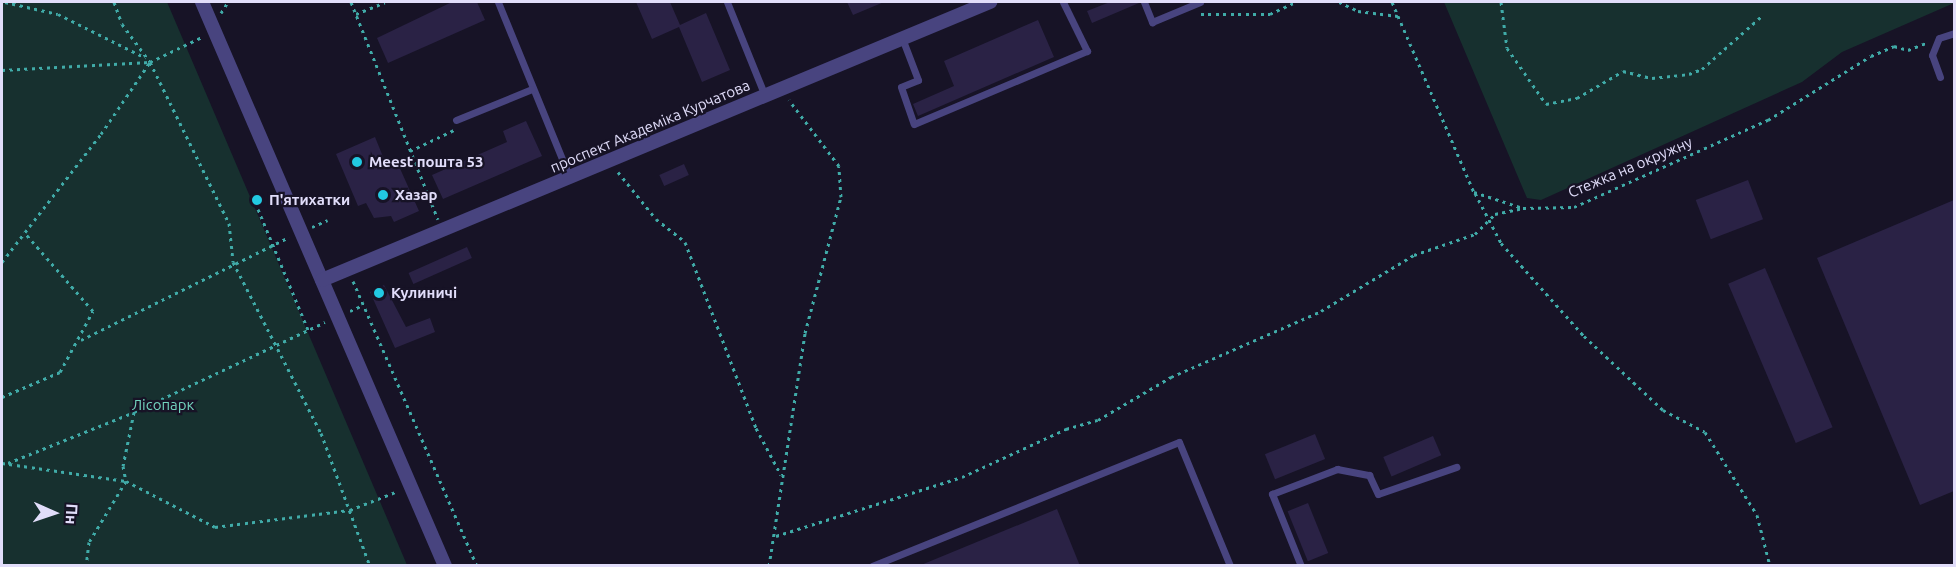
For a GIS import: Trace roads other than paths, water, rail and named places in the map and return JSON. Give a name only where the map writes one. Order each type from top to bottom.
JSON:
[{"type":"street","points":[[202,2],[444,566]]},
{"type":"street","name":"проспект Академіка Курчатова","points":[[322,280],[990,2]]},
{"type":"lane","points":[[498,2],[570,178]]},
{"type":"lane","points":[[727,2],[765,96]]},
{"type":"lane","points":[[902,38],[918,80],[901,87],[914,124],[1087,51],[1063,2]]},
{"type":"lane","points":[[1144,2],[1152,22],[1200,2]]},
{"type":"lane","points":[[1940,77],[1932,55],[1939,38],[1954,33]]},
{"type":"lane","points":[[456,120],[532,89]]},
{"type":"lane","points":[[872,566],[1179,442],[1230,566]]},
{"type":"lane","points":[[1301,566],[1272,494],[1337,469],[1369,475],[1378,494],[1456,467]]},
{"type":"place","name":"Meest пошта 53","points":[[357,162]]},
{"type":"place","name":"Хазар","points":[[383,195]]},
{"type":"place","name":"П'ятихатки","points":[[257,200]]},
{"type":"place","name":"Кулиничі","points":[[379,293]]},
{"type":"park label","name":"Лісопарк","points":[[163,405]]}]
